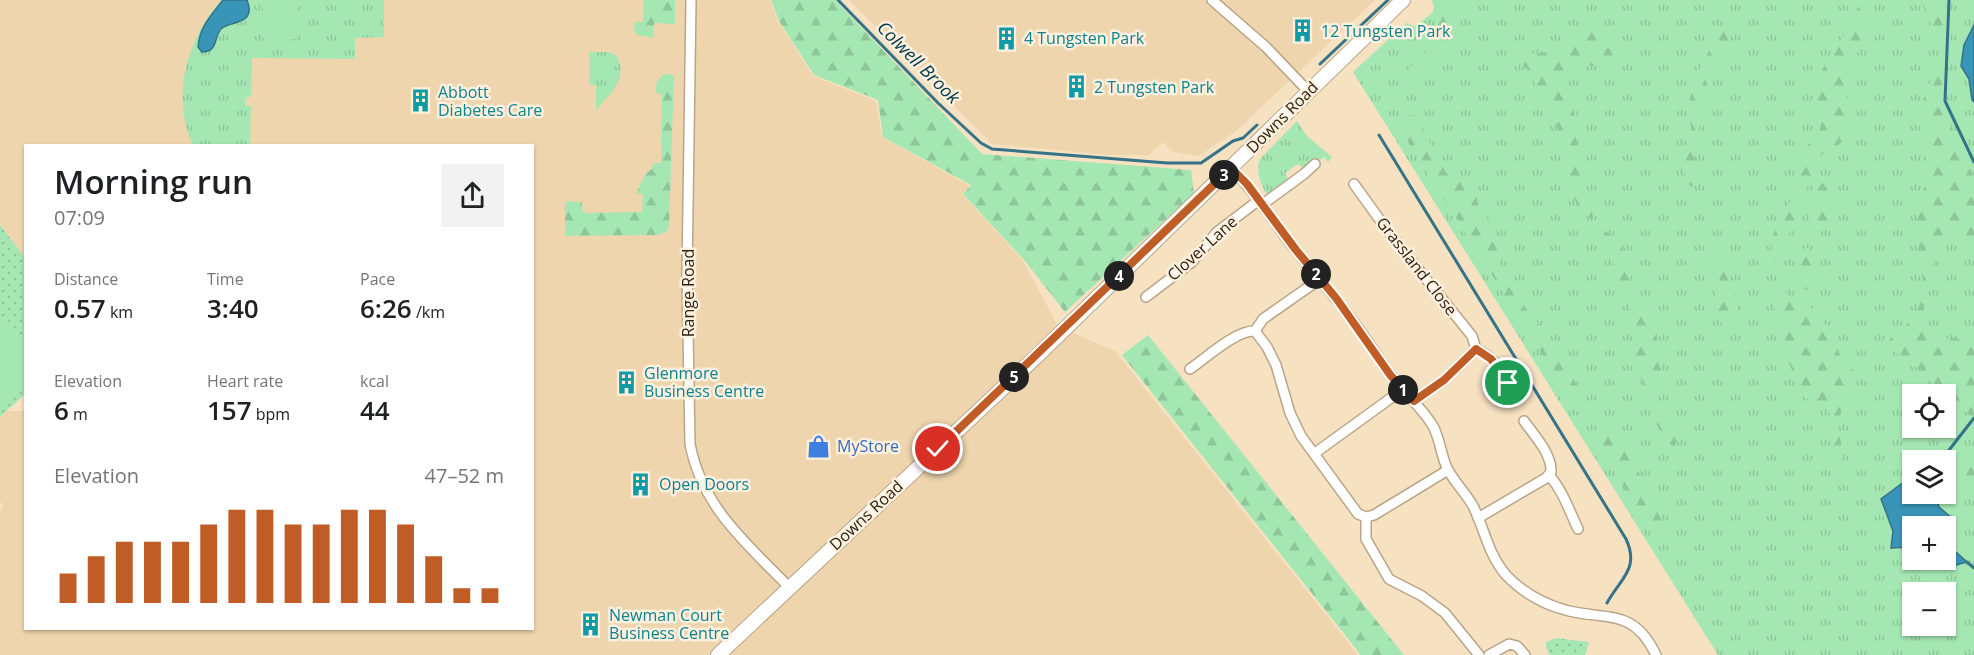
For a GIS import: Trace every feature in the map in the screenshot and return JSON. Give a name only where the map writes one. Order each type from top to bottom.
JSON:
[{"type":"street","name":"Range Road","points":[[691,0],[687,275],[690,444],[694,465],[714,506],[789,587]]},
{"type":"street","points":[[1212,0],[1266,47],[1308,92]]},
{"type":"street","name":"Downs Road","points":[[718,655],[894,488],[960,429],[1403,0]]},
{"type":"street","name":"Clover Lane","points":[[1146,297],[1192,262],[1217,232],[1304,174],[1315,164]]},
{"type":"street","points":[[1231,168],[1261,202],[1353,320],[1402,390],[1414,401],[1434,429],[1448,470],[1470,501],[1493,558],[1517,585],[1533,597],[1569,611],[1621,619],[1640,631],[1656,655]]},
{"type":"street","name":"Grassland Close","points":[[1354,184],[1390,234],[1472,336],[1476,349],[1487,354],[1496,363],[1508,383],[1511,395]]},
{"type":"street","points":[[1255,332],[1263,319],[1320,279]]},
{"type":"street","points":[[1190,369],[1237,336],[1249,331],[1255,332],[1267,347],[1276,365],[1295,424],[1354,509],[1365,517],[1374,515],[1448,470]]},
{"type":"street","points":[[1414,401],[1444,380],[1476,349]]},
{"type":"street","points":[[1315,453],[1402,390]]},
{"type":"street","points":[[1524,421],[1548,456],[1551,464],[1550,475],[1562,491],[1578,529]]},
{"type":"street","points":[[1478,518],[1550,475]]},
{"type":"street","points":[[1365,517],[1366,539],[1389,579],[1422,596],[1445,613],[1479,655]]},
{"type":"street","points":[[1489,655],[1509,644],[1517,646],[1525,655]]},
{"type":"shaded area","points":[[0,0],[770,0],[778,21],[813,76],[876,101],[882,137],[970,186],[962,194],[1023,261],[1058,326],[1115,351],[1358,655],[0,655],[0,513],[3,506],[0,501],[0,417],[5,411],[24,411],[24,630],[534,630],[534,144],[24,144],[24,258],[0,225]]},
{"type":"shaded area","points":[[849,0],[1375,0],[1236,131],[1199,156],[1173,152],[1163,142],[1149,155],[1107,155],[992,144]]},
{"type":"green space","points":[[221,0],[384,0],[384,37],[355,38],[355,59],[252,58],[251,97],[245,97],[245,106],[251,106],[250,144],[192,144],[186,127],[183,88],[191,51],[209,16]]},
{"type":"green space","points":[[263,0],[297,0],[296,39],[263,38]]},
{"type":"green space","points":[[644,0],[675,0],[675,24],[654,23],[653,38],[637,35],[634,22],[643,22]]},
{"type":"green space","points":[[771,0],[835,0],[982,154],[1191,170],[1194,193],[1065,312],[1025,261],[963,194],[971,185],[883,137],[878,100],[814,75],[779,21]]},
{"type":"green space","points":[[1432,0],[1974,0],[1974,655],[1718,655],[1353,72],[1406,23],[1415,26],[1433,12]]},
{"type":"green space","points":[[1432,0],[1455,0],[1447,32],[1432,57],[1399,85],[1398,82],[1402,75],[1433,46],[1438,21],[1433,12]]},
{"type":"green space","points":[[1921,0],[1946,0],[1944,32],[1940,38],[1935,35]]},
{"type":"green space","points":[[1860,4],[1865,4],[1868,12],[1867,22],[1843,91],[1853,108],[1852,124],[1840,143],[1817,159],[1795,224],[1779,250],[1780,262],[1775,261],[1772,251],[1774,233],[1795,189],[1799,158],[1820,129],[1821,123],[1817,107],[1820,77],[1826,62]]},
{"type":"green space","points":[[1591,25],[1609,36],[1617,46],[1615,58],[1609,64],[1587,66],[1571,74],[1566,88],[1566,97],[1573,113],[1573,128],[1579,149],[1581,186],[1591,201],[1593,219],[1578,206],[1569,182],[1559,134],[1531,75],[1520,62],[1519,57],[1519,53],[1537,54],[1557,50],[1574,33],[1589,36]]},
{"type":"green space","points":[[1727,28],[1730,32],[1722,65],[1707,71],[1706,75],[1710,96],[1701,111],[1696,145],[1698,184],[1691,187],[1684,168],[1691,130],[1688,113],[1690,99],[1696,77],[1706,57],[1723,29]]},
{"type":"green space","points":[[589,52],[609,52],[617,56],[620,65],[616,86],[596,110],[596,85],[589,85]]},
{"type":"green space","points":[[664,74],[674,75],[669,227],[666,232],[657,235],[565,236],[565,201],[582,202],[582,210],[586,213],[642,212],[643,194],[636,193],[646,173],[652,169],[653,163],[661,163],[662,94],[655,93],[657,81]]},
{"type":"green space","points":[[1940,75],[1942,82],[1939,103],[1974,178],[1974,240],[1955,234],[1942,239],[1937,248],[1934,275],[1921,319],[1925,327],[1937,336],[1974,340],[1974,417],[1956,406],[1956,384],[1932,384],[1917,368],[1890,349],[1889,340],[1913,317],[1922,294],[1917,219],[1924,188],[1924,157],[1928,137],[1923,102],[1925,93],[1934,79]]},
{"type":"green space","points":[[1416,115],[1434,155],[1445,171],[1475,192],[1478,204],[1491,223],[1500,264],[1516,289],[1519,300],[1557,348],[1578,387],[1581,398],[1604,413],[1598,420],[1585,422],[1394,120],[1397,116]]},
{"type":"green space","points":[[1297,121],[1307,136],[1332,157],[1328,162],[1324,157],[1319,161],[1316,160],[1305,170],[1298,164],[1285,173],[1289,181],[1267,195],[1258,173],[1260,159]]},
{"type":"green space","points":[[1823,183],[1829,192],[1832,207],[1827,222],[1815,226],[1809,222],[1811,204],[1820,184]]},
{"type":"green space","points":[[0,225],[24,256],[24,395],[0,417]]},
{"type":"green space","points":[[1604,231],[1614,237],[1622,247],[1623,270],[1630,264],[1631,284],[1638,304],[1656,324],[1662,382],[1646,389],[1636,367],[1638,331],[1605,240]]},
{"type":"green space","points":[[1806,247],[1816,255],[1819,265],[1815,289],[1811,291],[1801,288],[1796,271],[1798,256]]},
{"type":"green space","points":[[1717,248],[1734,289],[1738,306],[1735,316],[1724,326],[1714,308],[1715,295],[1720,282],[1712,259],[1713,250]]},
{"type":"green space","points":[[1784,290],[1789,297],[1799,302],[1802,301],[1820,318],[1857,379],[1839,421],[1843,457],[1841,461],[1835,455],[1833,448],[1829,412],[1822,405],[1803,397],[1784,351],[1785,330],[1775,311],[1775,299],[1780,291]]},
{"type":"green space","points":[[9,321],[24,340],[24,388],[4,405],[0,400],[0,328]]},
{"type":"green space","points":[[1148,335],[1404,655],[1361,655],[1122,355]]},
{"type":"green space","points":[[1659,403],[1668,412],[1673,422],[1676,434],[1675,446],[1672,446],[1657,425],[1654,407]]},
{"type":"green space","points":[[1605,427],[1618,428],[1633,452],[1632,460],[1664,527],[1660,537],[1657,536],[1628,494],[1595,435]]},
{"type":"green space","points":[[1963,461],[1974,465],[1974,492],[1963,484],[1956,474],[1956,463]]},
{"type":"green space","points":[[1556,638],[1589,642],[1585,655],[1550,655],[1546,642]]},
{"type":"water","points":[[223,0],[247,0],[248,14],[241,21],[222,28],[213,47],[202,52],[198,47],[201,34]]},
{"type":"water","points":[[1974,25],[1974,102],[1969,79],[1961,66],[1964,45]]},
{"type":"water","points":[[1902,483],[1902,504],[1938,504],[1950,516],[1902,516],[1902,548],[1891,548],[1893,531],[1881,499]]},
{"type":"water","points":[[1956,552],[1967,562],[1956,565]]},
{"type":"waterway","name":"Colwell Brook","points":[[838,0],[938,103],[981,143],[992,149],[1167,163],[1201,163],[1233,141],[1243,138],[1257,125]]},
{"type":"waterway","points":[[1320,64],[1388,0]]},
{"type":"waterway","points":[[1949,0],[1945,101],[1974,162]]},
{"type":"waterway","points":[[1379,135],[1626,539],[1630,549],[1630,566],[1607,603]]},
{"type":"waterway","points":[[1949,450],[1974,418]]},
{"type":"waterway","points":[[1967,562],[1974,568]]},
{"type":"place","name":"12 Tungsten Park","points":[[1303,31]]},
{"type":"place","name":"4 Tungsten Park","points":[[1006,38]]},
{"type":"place","name":"2 Tungsten Park","points":[[1076,87]]},
{"type":"place","name":"Abbott Diabetes Care","points":[[420,101]]},
{"type":"place","name":"Glenmore Business Centre","points":[[626,382]]},
{"type":"place","name":"MyStore","points":[[819,446]]},
{"type":"place","name":"Open Doors","points":[[641,484]]},
{"type":"place","name":"Newman Court Business Centre","points":[[591,624]]},
{"type":"route","points":[[938,449],[1231,168],[1263,204],[1296,250],[1336,298],[1391,376],[1414,401],[1444,380],[1476,349],[1487,354],[1496,363],[1508,383]]}]
